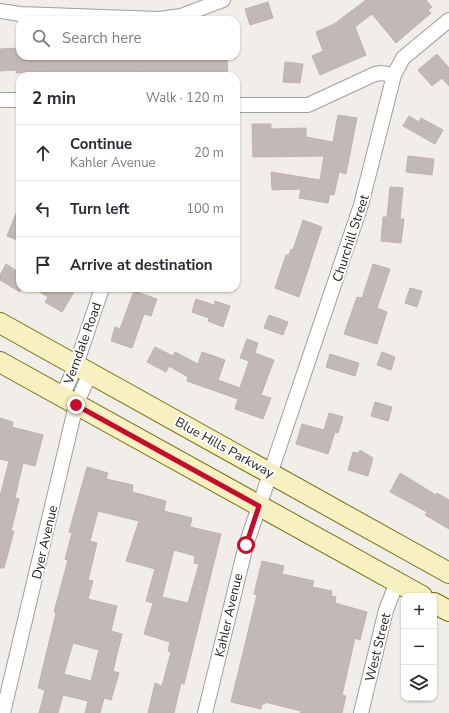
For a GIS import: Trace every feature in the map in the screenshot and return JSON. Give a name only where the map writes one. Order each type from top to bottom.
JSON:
[{"type":"main road","name":"Blue Hills Parkway","points":[[0,323],[449,572]]},
{"type":"main road","points":[[0,362],[417,593]]},
{"type":"main road","points":[[437,605],[449,611]]},
{"type":"street","points":[[181,16],[222,0]]},
{"type":"street","points":[[0,11],[20,14],[76,16]]},
{"type":"street","name":"Churchill Street","points":[[270,472],[366,188],[394,75],[403,58],[449,20]]},
{"type":"street","points":[[240,105],[308,105],[375,74],[381,73],[394,75]]},
{"type":"street","points":[[0,100],[16,100]]},
{"type":"street","name":"Verndale Road","points":[[69,401],[83,369],[101,292]]},
{"type":"street","name":"Dyer Avenue","points":[[3,713],[69,401]]},
{"type":"street","name":"Kahler Avenue","points":[[205,713],[238,572],[270,472]]},
{"type":"street","name":"West Street","points":[[361,713],[386,610],[397,582]]},
{"type":"building","points":[[366,0],[426,0],[432,7],[428,10],[431,13],[396,43],[372,14],[355,27],[366,55],[320,75],[312,56],[323,51],[316,32],[334,24]]},
{"type":"building","points":[[268,2],[273,18],[250,25],[245,9]]},
{"type":"building","points":[[16,48],[16,60],[227,60],[228,72],[0,71],[0,49]]},
{"type":"building","points":[[437,54],[449,68],[449,86],[442,78],[432,86],[418,70]]},
{"type":"building","points":[[285,62],[303,64],[300,83],[283,82]]},
{"type":"building","points":[[338,115],[357,118],[346,174],[339,172],[334,195],[330,194],[328,203],[299,198],[301,189],[272,190],[271,172],[320,180],[324,156],[253,157],[252,124],[271,124],[271,129],[306,128],[306,137],[333,142]]},
{"type":"building","points":[[409,116],[419,122],[421,118],[443,130],[435,144],[403,126]]},
{"type":"building","points":[[408,156],[434,159],[432,175],[406,172]]},
{"type":"building","points":[[390,187],[403,188],[400,219],[404,219],[401,243],[381,241],[383,217],[387,217]]},
{"type":"building","points":[[16,214],[16,239],[7,236]]},
{"type":"building","points":[[303,220],[322,227],[299,297],[275,288],[286,255],[289,255],[291,249],[293,250]]},
{"type":"building","points":[[6,264],[16,270],[16,290],[0,280],[0,275]]},
{"type":"building","points":[[373,264],[390,269],[377,308],[387,312],[377,344],[344,334],[357,297],[362,298]]},
{"type":"building","points":[[410,288],[422,291],[417,307],[405,303]]},
{"type":"building","points":[[40,292],[74,292],[62,312],[45,302],[48,297]]},
{"type":"building","points":[[134,292],[157,299],[151,316],[144,314],[132,348],[111,341],[115,327],[120,329]]},
{"type":"building","points":[[196,299],[214,305],[215,301],[230,306],[223,327],[208,321],[209,318],[192,312]]},
{"type":"building","points":[[269,315],[288,322],[283,335],[264,328]]},
{"type":"building","points":[[247,339],[258,343],[255,353],[274,360],[261,395],[271,398],[263,419],[235,409],[238,399],[187,381],[188,377],[169,366],[166,372],[147,362],[155,347],[173,356],[175,352],[198,364],[202,352],[225,360],[218,380],[240,388],[249,361],[240,358]]},
{"type":"building","points":[[382,352],[395,357],[391,370],[377,365]]},
{"type":"building","points":[[330,354],[359,363],[355,376],[326,367]]},
{"type":"building","points":[[375,402],[392,407],[388,421],[371,416]]},
{"type":"building","points":[[329,413],[343,417],[338,433],[335,432],[328,454],[296,444],[302,424],[324,430]]},
{"type":"building","points":[[0,418],[13,422],[12,427],[43,435],[35,466],[23,463],[15,498],[19,499],[11,531],[14,531],[4,568],[0,568],[0,496],[9,461],[0,459]]},
{"type":"building","points":[[360,450],[373,458],[368,476],[348,470],[353,452],[359,453]]},
{"type":"building","points":[[87,467],[108,473],[106,479],[133,485],[132,492],[166,501],[164,511],[192,518],[190,527],[221,534],[184,684],[181,683],[174,713],[148,713],[155,683],[162,686],[171,652],[168,651],[170,642],[144,634],[153,603],[146,601],[155,569],[126,561],[139,521],[98,511],[90,541],[97,543],[88,580],[93,581],[88,599],[117,606],[111,631],[122,634],[113,671],[119,673],[111,700],[104,698],[100,713],[85,713],[88,701],[63,695],[58,713],[39,713],[45,690],[38,688],[56,613],[54,612],[68,560],[65,559],[72,533],[69,532]],"holes":[[[174,550],[195,556],[194,563],[199,564],[188,603],[162,597]],[[73,643],[99,650],[91,681],[64,674]]]},
{"type":"building","points":[[400,473],[436,495],[437,493],[449,500],[449,529],[425,515],[427,512],[390,492]]},
{"type":"building","points":[[262,561],[284,566],[282,574],[314,581],[312,587],[332,591],[331,596],[336,597],[335,603],[367,612],[360,640],[355,638],[342,695],[346,696],[342,713],[300,713],[301,711],[265,702],[265,704],[262,704],[261,709],[231,702],[257,595],[254,594]]},
{"type":"route","points":[[76,405],[259,506],[246,545]]}]
